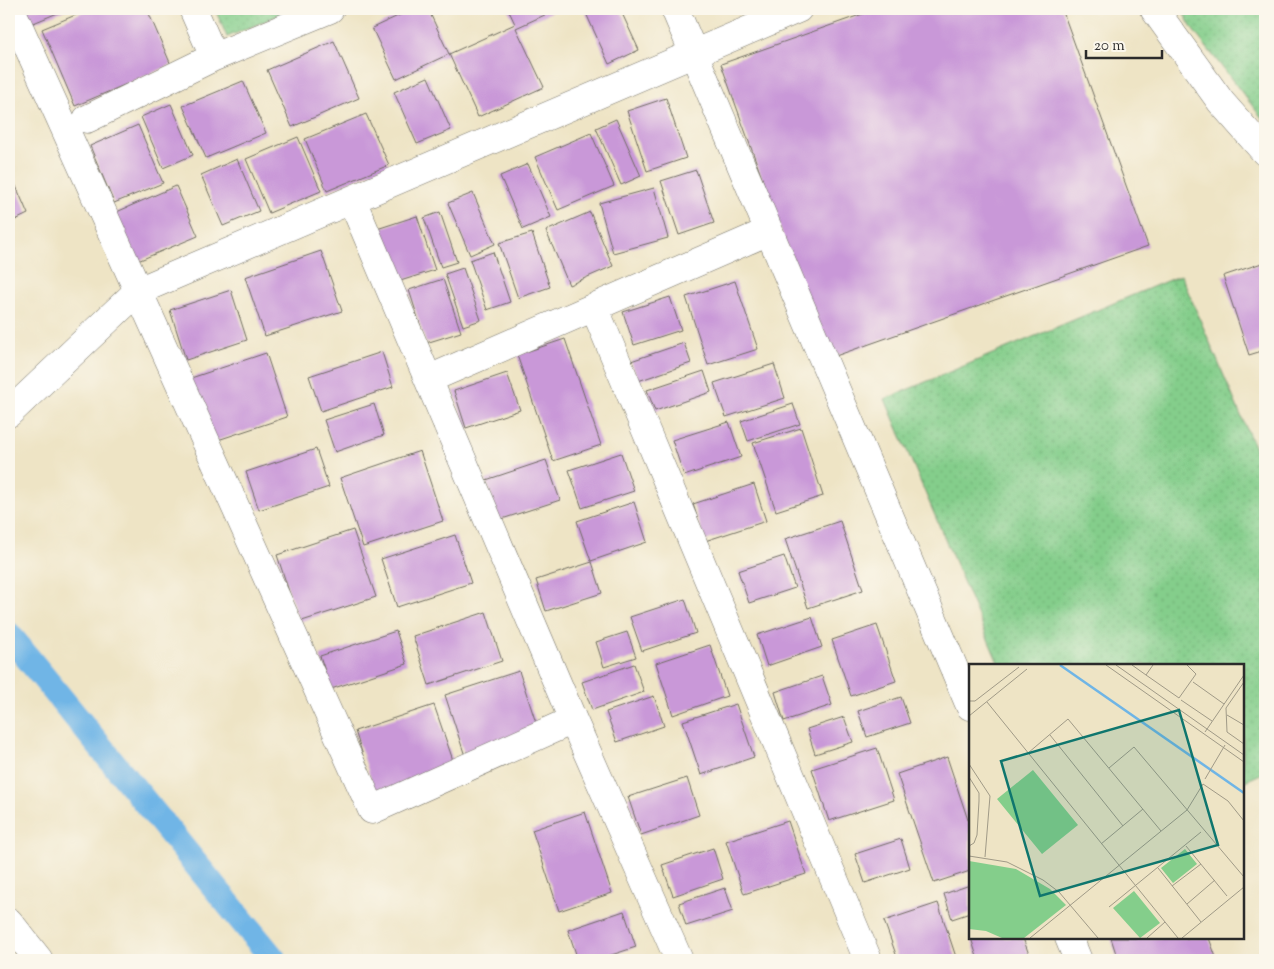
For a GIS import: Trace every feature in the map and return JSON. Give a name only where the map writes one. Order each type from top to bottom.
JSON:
[{"type":"street","points":[[11,9],[372,810],[573,720]]},
{"type":"street","points":[[193,9],[214,58]]},
{"type":"street","points":[[87,119],[214,58],[330,9]]},
{"type":"street","points":[[675,9],[969,704]]},
{"type":"street","points":[[9,413],[138,292],[798,9]]},
{"type":"street","points":[[1154,9],[1221,102],[1265,152]]},
{"type":"street","points":[[352,200],[573,720],[679,960]]},
{"type":"street","points":[[429,379],[769,231]]},
{"type":"street","points":[[594,307],[868,960]]},
{"type":"street","points":[[9,922],[40,960]]},
{"type":"street","points":[[1069,939],[1078,960]]},
{"type":"green space","points":[[215,9],[294,9],[227,37]]},
{"type":"green space","points":[[1181,9],[1265,9],[1265,122],[1193,30]]},
{"type":"green space","points":[[1181,275],[1265,472],[1265,772],[1244,782],[1244,664],[999,664],[885,399]]},
{"type":"building","points":[[17,9],[67,9],[24,27]]},
{"type":"building","points":[[90,9],[147,9],[171,65],[75,106],[42,29]]},
{"type":"building","points":[[413,9],[428,9],[449,54],[396,79],[372,28]]},
{"type":"building","points":[[508,9],[558,9],[516,28],[544,87],[478,117],[449,54],[515,24]]},
{"type":"building","points":[[584,9],[620,9],[639,50],[609,64]]},
{"type":"building","points":[[877,9],[1062,9],[1148,246],[827,359],[721,64]]},
{"type":"building","points":[[334,41],[359,98],[292,127],[267,70]]},
{"type":"building","points":[[428,77],[451,130],[417,144],[394,92]]},
{"type":"building","points":[[243,81],[266,133],[206,158],[183,106]]},
{"type":"building","points":[[666,98],[686,158],[647,171],[627,111]]},
{"type":"building","points":[[171,104],[193,155],[163,168],[141,117]]},
{"type":"building","points":[[366,114],[389,165],[327,191],[305,139]]},
{"type":"building","points":[[616,119],[641,176],[621,185],[596,128]]},
{"type":"building","points":[[138,125],[163,183],[114,203],[90,146]]},
{"type":"building","points":[[591,133],[614,186],[558,210],[535,157]]},
{"type":"building","points":[[298,137],[321,191],[269,213],[246,159]]},
{"type":"building","points":[[237,159],[259,211],[223,226],[201,175]]},
{"type":"building","points":[[528,164],[551,217],[523,229],[500,176]]},
{"type":"building","points":[[9,170],[28,214],[9,223]]},
{"type":"building","points":[[696,170],[714,223],[679,235],[661,181]]},
{"type":"building","points":[[176,186],[198,236],[133,263],[112,214]]},
{"type":"building","points":[[654,188],[668,238],[613,253],[599,203]]},
{"type":"building","points":[[473,193],[495,244],[470,255],[448,203]]},
{"type":"building","points":[[440,212],[457,262],[441,267],[424,218]]},
{"type":"building","points":[[590,212],[613,266],[569,285],[546,231]]},
{"type":"building","points":[[417,216],[435,270],[394,283],[377,229]]},
{"type":"building","points":[[532,233],[550,287],[518,298],[499,243]]},
{"type":"building","points":[[321,251],[342,311],[265,336],[245,277]]},
{"type":"building","points":[[493,252],[510,302],[487,310],[470,260]]},
{"type":"building","points":[[1265,262],[1265,350],[1249,355],[1223,276]]},
{"type":"building","points":[[463,268],[481,320],[463,326],[445,274]]},
{"type":"building","points":[[443,279],[461,332],[426,343],[409,290]]},
{"type":"building","points":[[735,281],[758,349],[708,365],[686,297]]},
{"type":"building","points":[[231,290],[247,340],[186,360],[170,310]]},
{"type":"building","points":[[670,297],[681,330],[634,345],[623,312]]},
{"type":"building","points":[[565,339],[601,445],[553,461],[517,355]]},
{"type":"building","points":[[684,343],[691,363],[638,381],[631,361]]},
{"type":"building","points":[[382,352],[393,387],[321,411],[309,376]]},
{"type":"building","points":[[266,353],[287,417],[209,443],[188,379]]},
{"type":"building","points":[[774,364],[785,398],[726,417],[714,383]]},
{"type":"building","points":[[704,371],[711,392],[655,411],[647,390]]},
{"type":"building","points":[[507,373],[520,410],[466,428],[454,391]]},
{"type":"building","points":[[374,404],[384,435],[335,452],[324,420]]},
{"type":"building","points":[[793,404],[800,424],[748,441],[741,421]]},
{"type":"building","points":[[729,422],[741,457],[684,476],[672,440]]},
{"type":"building","points":[[801,428],[823,496],[776,511],[753,443]]},
{"type":"building","points":[[316,449],[329,487],[259,510],[246,472]]},
{"type":"building","points":[[420,451],[443,521],[363,547],[340,478]]},
{"type":"building","points":[[621,453],[634,491],[582,508],[569,470]]},
{"type":"building","points":[[546,460],[560,500],[499,520],[486,480]]},
{"type":"building","points":[[754,484],[766,521],[705,541],[693,504]]},
{"type":"building","points":[[634,502],[647,542],[591,561],[577,521]]},
{"type":"building","points":[[840,521],[863,590],[808,608],[785,539]]},
{"type":"building","points":[[353,530],[376,597],[299,622],[277,555]]},
{"type":"building","points":[[455,535],[471,583],[397,607],[381,559]]},
{"type":"building","points":[[784,556],[795,588],[749,603],[738,571]]},
{"type":"building","points":[[592,562],[602,593],[546,611],[536,580]]},
{"type":"building","points":[[685,599],[696,633],[642,651],[630,617]]},
{"type":"building","points":[[486,612],[502,661],[429,685],[413,636]]},
{"type":"building","points":[[812,617],[822,647],[767,666],[757,635]]},
{"type":"building","points":[[877,625],[896,681],[851,696],[832,640]]},
{"type":"building","points":[[396,631],[407,664],[331,689],[320,656]]},
{"type":"building","points":[[627,632],[636,657],[604,667],[596,642]]},
{"type":"building","points":[[710,645],[727,696],[673,715],[656,663]]},
{"type":"building","points":[[634,664],[644,692],[592,710],[582,682]]},
{"type":"building","points":[[519,671],[540,735],[466,759],[445,695]]},
{"type":"building","points":[[822,676],[832,705],[784,721],[775,692]]},
{"type":"building","points":[[654,696],[664,726],[617,742],[606,712]]},
{"type":"building","points":[[901,697],[910,723],[867,737],[858,711]]},
{"type":"building","points":[[736,704],[754,757],[701,775],[683,721]]},
{"type":"building","points":[[434,705],[456,769],[376,795],[355,731]]},
{"type":"building","points":[[844,717],[853,742],[815,754],[807,729]]},
{"type":"building","points":[[877,748],[894,800],[829,821],[812,769]]},
{"type":"building","points":[[947,757],[969,823],[969,871],[934,883],[897,774]]},
{"type":"building","points":[[687,778],[699,815],[641,835],[628,797]]},
{"type":"building","points":[[585,812],[612,893],[559,911],[532,830]]},
{"type":"building","points":[[788,821],[806,874],[744,894],[726,841]]},
{"type":"building","points":[[901,839],[910,868],[865,883],[855,854]]},
{"type":"building","points":[[713,848],[723,879],[673,896],[662,865]]},
{"type":"building","points":[[969,885],[969,913],[952,919],[944,894]]},
{"type":"building","points":[[725,888],[733,911],[686,926],[679,903]]},
{"type":"building","points":[[938,903],[957,960],[898,960],[884,921]]},
{"type":"building","points":[[624,911],[636,947],[596,960],[578,960],[568,930]]},
{"type":"building","points":[[971,939],[1023,939],[1031,960],[978,960]]},
{"type":"building","points":[[1111,939],[1209,939],[1217,960],[1118,960]]},
{"type":"waterway","points":[[9,635],[274,960]]}]
